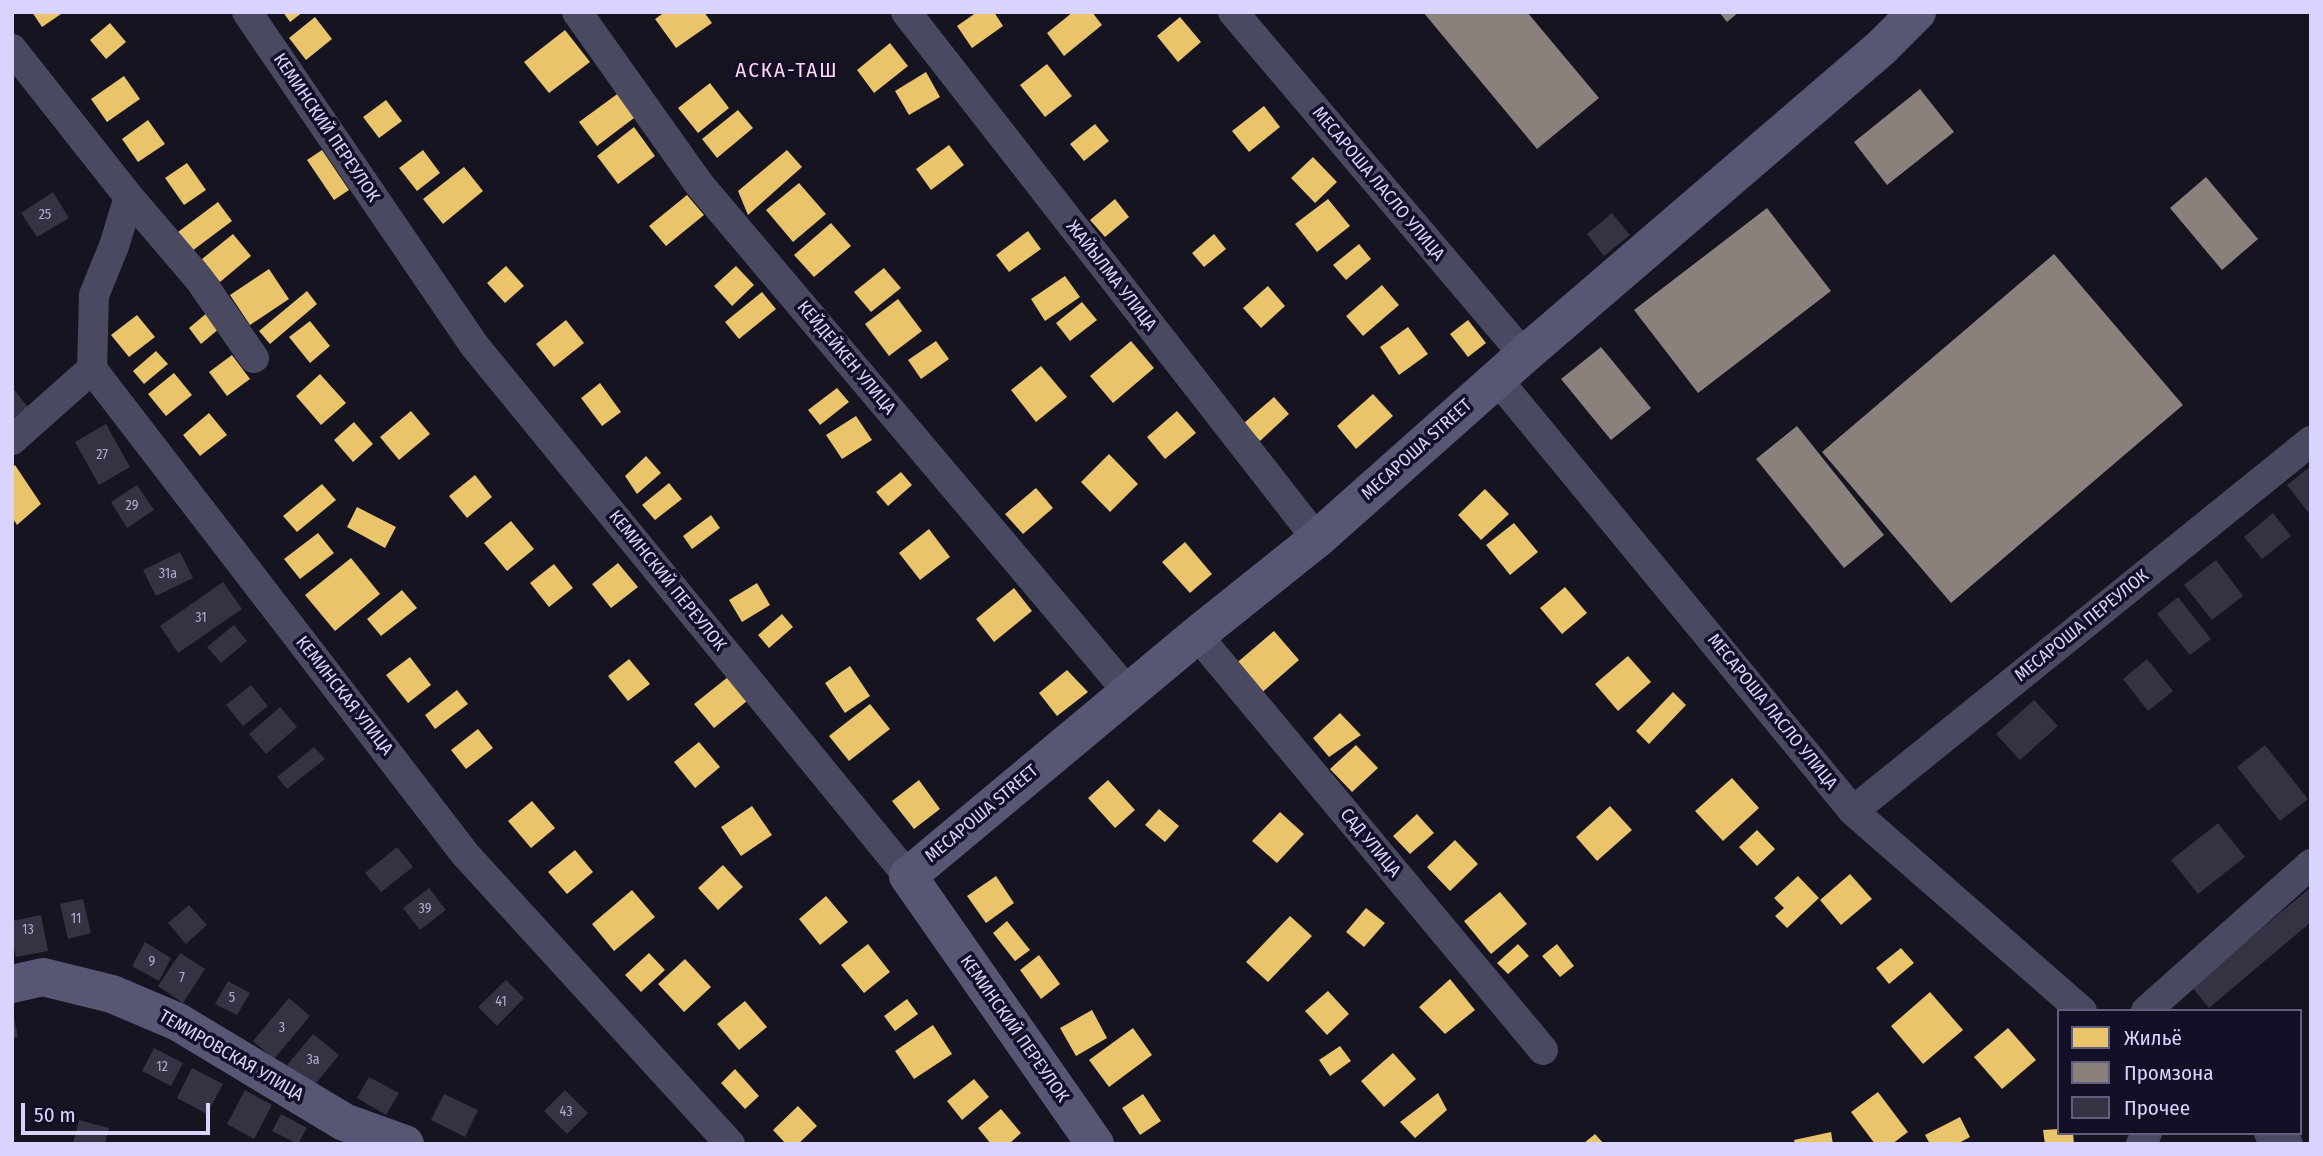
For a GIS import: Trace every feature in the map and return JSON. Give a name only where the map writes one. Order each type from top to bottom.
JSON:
[{"type":"street","name":"КЕМИНСКИЙ ПЕРЕУЛОК","points":[[247,12],[474,345],[908,876],[1095,1144]]},
{"type":"street","name":"КЕЙДЕЙКЕН УЛИЦА","points":[[577,12],[699,184],[1128,692]]},
{"type":"street","name":"ЖАЙЫЛМА УЛИЦА","points":[[906,12],[1317,539]]},
{"type":"street","name":"МЕСАРОША STREET","points":[[908,876],[1128,692],[1317,539],[1511,367],[1881,48],[1917,12]]},
{"type":"street","name":"МЕСАРОША ЛАСЛО УЛИЦА","points":[[1237,14],[1853,811],[2080,1009]]},
{"type":"street","points":[[12,49],[129,197],[199,279],[254,358]]},
{"type":"street","points":[[12,440],[92,369],[94,295],[114,246],[129,197]]},
{"type":"street","name":"КЕМИНСКАЯ УЛИЦА","points":[[92,369],[465,854],[730,1144]]},
{"type":"street","name":"МЕСАРОША ПЕРЕУЛОК","points":[[1853,811],[2311,441]]},
{"type":"street","name":"САД УЛИЦА","points":[[1198,635],[1543,1050]]},
{"type":"street","points":[[2148,1009],[2311,864]]},
{"type":"street","name":"ТЕМИРОВСКАЯ УЛИЦА","points":[[12,984],[43,977],[111,994],[178,1022],[344,1122],[405,1144]]},
{"type":"street","points":[[2272,1135],[2288,1144]]},
{"type":"building: Жильё","points":[[32,12],[64,12],[42,27]]},
{"type":"building: Жильё","points":[[283,12],[303,12],[290,22]]},
{"type":"building: Жильё","points":[[665,12],[704,12],[712,23],[676,48],[655,19]]},
{"type":"building: Жильё","points":[[977,12],[994,12],[1003,26],[972,48],[957,26]]},
{"type":"building: Жильё","points":[[1073,12],[1092,12],[1102,25],[1064,56],[1047,33]]},
{"type":"building: Жильё","points":[[315,17],[332,39],[306,60],[289,38]]},
{"type":"building: Жильё","points":[[1180,17],[1201,42],[1178,62],[1157,36]]},
{"type":"building: Жильё","points":[[110,23],[126,42],[106,59],[90,40]]},
{"type":"building: Жильё","points":[[565,30],[590,62],[549,93],[524,62]]},
{"type":"building: Жильё","points":[[890,43],[908,66],[874,93],[857,70]]},
{"type":"building: Жильё","points":[[1047,64],[1072,96],[1045,117],[1020,85]]},
{"type":"building: Жильё","points":[[926,72],[940,97],[909,115],[895,91]]},
{"type":"building: Жильё","points":[[124,76],[140,99],[107,122],[91,99]]},
{"type":"building: Жильё","points":[[710,83],[729,108],[698,133],[678,108]]},
{"type":"building: Жильё","points":[[620,92],[638,115],[597,146],[579,122]]},
{"type":"building: Жильё","points":[[386,100],[402,121],[379,138],[363,117]]},
{"type":"building: Жильё","points":[[1264,106],[1280,127],[1249,152],[1232,131]]},
{"type":"building: Жильё","points":[[738,110],[753,128],[717,158],[702,139]]},
{"type":"building: Жильё","points":[[148,120],[165,144],[138,162],[122,139]]},
{"type":"building: Жильё","points":[[1095,124],[1109,141],[1084,161],[1070,144]]},
{"type":"building: Жильё","points":[[634,127],[655,156],[618,184],[597,156]]},
{"type":"building: Жильё","points":[[949,145],[964,165],[931,190],[916,169]]},
{"type":"building: Жильё","points":[[322,150],[349,190],[334,200],[307,160]]},
{"type":"building: Жильё","points":[[423,150],[440,173],[417,191],[399,168]]},
{"type":"building: Жильё","points":[[787,150],[802,167],[748,215],[738,191]]},
{"type":"building: Жильё","points":[[1313,157],[1337,182],[1315,203],[1291,178]]},
{"type":"building: Жильё","points":[[187,163],[206,190],[184,205],[165,178]]},
{"type":"building: Жильё","points":[[464,167],[483,191],[443,224],[423,199]]},
{"type":"building: Жильё","points":[[799,183],[826,214],[793,242],[766,210]]},
{"type":"building: Жильё","points":[[687,195],[704,215],[666,246],[649,226]]},
{"type":"building: Жильё","points":[[1115,199],[1129,217],[1105,237],[1090,220]]},
{"type":"building: Жильё","points":[[1328,199],[1350,226],[1317,252],[1295,224]]},
{"type":"building: Жильё","points":[[218,202],[232,221],[192,251],[178,232]]},
{"type":"building: Жильё","points":[[831,223],[851,246],[814,277],[794,255]]},
{"type":"building: Жильё","points":[[1028,231],[1041,249],[1009,272],[996,255]]},
{"type":"building: Жильё","points":[[233,234],[251,256],[220,282],[202,259]]},
{"type":"building: Жильё","points":[[1214,234],[1226,249],[1204,267],[1192,253]]},
{"type":"building: Жильё","points":[[1359,244],[1371,259],[1346,280],[1333,265]]},
{"type":"building: Жильё","points":[[506,266],[524,286],[505,303],[487,283]]},
{"type":"building: Жильё","points":[[736,266],[754,285],[732,306],[714,286]]},
{"type":"building: Жильё","points":[[884,268],[901,288],[871,312],[854,292]]},
{"type":"building: Жильё","points":[[269,269],[289,299],[250,325],[230,295]]},
{"type":"building: Жильё","points":[[1065,276],[1080,297],[1045,321],[1031,299]]},
{"type":"building: Жильё","points":[[1382,285],[1399,305],[1363,336],[1346,316]]},
{"type":"building: Жильё","points":[[1268,286],[1285,306],[1261,328],[1243,308]]},
{"type":"building: Жильё","points":[[307,291],[317,304],[270,344],[259,331]]},
{"type":"building: Жильё","points":[[762,292],[776,309],[739,339],[725,322]]},
{"type":"building: Жильё","points":[[898,299],[922,331],[889,356],[865,324]]},
{"type":"building: Жильё","points":[[1082,302],[1097,320],[1070,341],[1056,323]]},
{"type":"building: Жильё","points":[[214,307],[227,322],[201,344],[189,328]]},
{"type":"building: Жильё","points":[[137,315],[155,337],[129,357],[111,335]]},
{"type":"building: Жильё","points":[[566,320],[584,343],[554,367],[536,344]]},
{"type":"building: Жильё","points":[[1468,320],[1486,343],[1468,357],[1450,334]]},
{"type":"building: Жильё","points":[[310,321],[330,346],[310,363],[289,337]]},
{"type":"building: Жильё","points":[[1408,327],[1428,354],[1399,375],[1380,347]]},
{"type":"building: Жильё","points":[[936,341],[949,359],[921,379],[908,360]]},
{"type":"building: Жильё","points":[[1131,341],[1154,368],[1113,403],[1090,376]]},
{"type":"building: Жильё","points":[[156,351],[168,364],[144,384],[133,371]]},
{"type":"building: Жильё","points":[[232,355],[250,379],[227,396],[209,372]]},
{"type":"building: Жильё","points":[[1041,366],[1067,397],[1036,422],[1011,390]]},
{"type":"building: Жильё","points":[[174,373],[192,395],[166,416],[148,394]]},
{"type":"building: Жильё","points":[[320,374],[346,403],[321,425],[296,396]]},
{"type":"building: Жильё","points":[[600,383],[621,412],[602,426],[581,398]]},
{"type":"building: Жильё","points":[[837,388],[849,402],[820,425],[808,410]]},
{"type":"building: Жильё","points":[[1373,394],[1393,416],[1356,449],[1337,426]]},
{"type":"building: Жильё","points":[[1274,397],[1289,414],[1260,441],[1244,423]]},
{"type":"building: Жильё","points":[[411,411],[430,434],[399,460],[380,437]]},
{"type":"building: Жильё","points":[[1177,411],[1196,433],[1165,459],[1147,437]]},
{"type":"building: Жильё","points":[[209,413],[227,435],[200,456],[183,435]]},
{"type":"building: Жильё","points":[[856,416],[872,440],[842,459],[826,435]]},
{"type":"building: Жильё","points":[[354,422],[373,444],[353,462],[334,440]]},
{"type":"building: Жильё","points":[[1109,454],[1138,484],[1110,512],[1081,482]]},
{"type":"building: Жильё","points":[[646,456],[661,473],[637,494],[625,476]]},
{"type":"building: Жильё","points":[[15,465],[41,504],[17,525],[12,517],[12,468]]},
{"type":"building: Жильё","points":[[901,472],[912,485],[888,506],[876,492]]},
{"type":"building: Жильё","points":[[475,475],[492,497],[467,518],[449,496]]},
{"type":"building: Жильё","points":[[669,483],[682,499],[655,520],[642,505]]},
{"type":"building: Жильё","points":[[322,484],[336,500],[297,532],[283,516]]},
{"type":"building: Жильё","points":[[1036,488],[1053,508],[1023,534],[1005,514]]},
{"type":"building: Жильё","points":[[1485,489],[1509,514],[1481,540],[1458,515]]},
{"type":"building: Жильё","points":[[357,507],[396,527],[385,548],[347,527]]},
{"type":"building: Жильё","points":[[711,515],[720,528],[692,549],[683,536]]},
{"type":"building: Жильё","points":[[511,521],[534,549],[507,571],[484,543]]},
{"type":"building: Жильё","points":[[1514,523],[1538,552],[1510,575],[1486,545]]},
{"type":"building: Жильё","points":[[929,529],[950,557],[920,580],[899,553]]},
{"type":"building: Жильё","points":[[318,533],[334,553],[300,579],[284,559]]},
{"type":"building: Жильё","points":[[1185,542],[1212,574],[1190,593],[1162,562]]},
{"type":"building: Жильё","points":[[351,558],[380,594],[335,631],[305,595]]},
{"type":"building: Жильё","points":[[618,563],[638,587],[611,608],[592,584]]},
{"type":"building: Жильё","points":[[554,564],[573,588],[549,607],[530,583]]},
{"type":"building: Жильё","points":[[757,583],[770,605],[742,622],[729,600]]},
{"type":"building: Жильё","points":[[1565,587],[1587,613],[1562,634],[1540,608]]},
{"type":"building: Жильё","points":[[1014,588],[1032,611],[994,642],[976,619]]},
{"type":"building: Жильё","points":[[402,590],[417,608],[381,636],[367,619]]},
{"type":"building: Жильё","points":[[782,614],[793,627],[769,648],[758,635]]},
{"type":"building: Жильё","points":[[1274,631],[1299,660],[1258,696],[1233,666]]},
{"type":"building: Жильё","points":[[1628,656],[1651,682],[1618,711],[1595,684]]},
{"type":"building: Жильё","points":[[410,657],[431,685],[408,703],[386,675]]},
{"type":"building: Жильё","points":[[629,659],[650,684],[628,701],[608,676]]},
{"type":"building: Жильё","points":[[850,666],[870,696],[845,713],[825,683]]},
{"type":"building: Жильё","points":[[1067,670],[1088,692],[1057,716],[1039,693]]},
{"type":"building: Жильё","points":[[728,677],[747,701],[714,728],[694,704]]},
{"type":"building: Жильё","points":[[457,690],[468,704],[435,729],[425,715]]},
{"type":"building: Жильё","points":[[1673,692],[1686,705],[1649,744],[1636,731]]},
{"type":"building: Жильё","points":[[870,704],[890,729],[849,761],[829,736]]},
{"type":"building: Жильё","points":[[1340,713],[1361,735],[1329,757],[1313,738]]},
{"type":"building: Жильё","points":[[478,729],[493,748],[466,769],[451,750]]},
{"type":"building: Жильё","points":[[699,742],[720,767],[695,788],[674,762]]},
{"type":"building: Жильё","points":[[1356,745],[1378,768],[1352,792],[1330,769]]},
{"type":"building: Жильё","points":[[1732,778],[1759,808],[1723,841],[1695,811]]},
{"type":"building: Жильё","points":[[919,780],[940,809],[914,829],[892,801]]},
{"type":"building: Жильё","points":[[1108,780],[1135,810],[1115,828],[1088,798]]},
{"type":"building: Жильё","points":[[532,801],[555,828],[531,848],[508,821]]},
{"type":"building: Жильё","points":[[752,806],[772,835],[741,856],[721,827]]},
{"type":"building: Жильё","points":[[1610,806],[1632,830],[1597,861],[1576,837]]},
{"type":"building: Жильё","points":[[1159,809],[1179,826],[1165,842],[1145,825]]},
{"type":"building: Жильё","points":[[1280,812],[1304,834],[1277,863],[1252,841]]},
{"type":"building: Жильё","points":[[1417,814],[1434,833],[1410,854],[1393,836]]},
{"type":"building: Жильё","points":[[1757,830],[1775,849],[1757,866],[1739,847]]},
{"type":"building: Жильё","points":[[1455,840],[1478,864],[1450,891],[1427,867]]},
{"type":"building: Жильё","points":[[575,850],[593,872],[567,894],[548,872]]},
{"type":"building: Жильё","points":[[723,865],[743,887],[718,910],[698,888]]},
{"type":"building: Жильё","points":[[1850,874],[1872,899],[1841,925],[1820,900]]},
{"type":"building: Жильё","points":[[996,876],[1014,903],[986,923],[967,896]]},
{"type":"building: Жильё","points":[[1798,876],[1819,898],[1787,928],[1775,916],[1784,908],[1774,898]]},
{"type":"building: Жильё","points":[[632,890],[655,917],[614,951],[592,924]]},
{"type":"building: Жильё","points":[[1500,892],[1527,924],[1491,954],[1464,921]]},
{"type":"building: Жильё","points":[[826,896],[848,922],[820,945],[799,919]]},
{"type":"building: Жильё","points":[[1366,908],[1385,923],[1364,947],[1346,932]]},
{"type":"building: Жильё","points":[[1290,916],[1312,936],[1268,982],[1246,962]]},
{"type":"building: Жильё","points":[[1007,921],[1030,950],[1015,961],[993,933]]},
{"type":"building: Жильё","points":[[868,944],[890,972],[864,993],[841,965]]},
{"type":"building: Жильё","points":[[1518,944],[1529,956],[1508,974],[1497,963]]},
{"type":"building: Жильё","points":[[1557,944],[1574,966],[1560,977],[1542,956]]},
{"type":"building: Жильё","points":[[1901,948],[1914,963],[1889,984],[1876,968]]},
{"type":"building: Жильё","points":[[649,953],[665,970],[641,992],[625,975]]},
{"type":"building: Жильё","points":[[1039,955],[1060,984],[1041,999],[1020,970]]},
{"type":"building: Жильё","points":[[685,959],[711,987],[684,1012],[658,984]]},
{"type":"building: Жильё","points":[[1450,979],[1475,1010],[1445,1034],[1419,1007]]},
{"type":"building: Жильё","points":[[1328,991],[1349,1014],[1327,1035],[1305,1011]]},
{"type":"building: Жильё","points":[[1930,992],[1963,1030],[1923,1064],[1891,1026]]},
{"type":"building: Жильё","points":[[907,999],[918,1014],[895,1031],[884,1016]]},
{"type":"building: Жильё","points":[[745,1001],[767,1027],[739,1050],[717,1024]]},
{"type":"building: Жильё","points":[[1092,1010],[1107,1038],[1076,1056],[1060,1028]]},
{"type":"building: Жильё","points":[[933,1025],[952,1054],[914,1079],[895,1051]]},
{"type":"building: Жильё","points":[[1133,1028],[1152,1055],[1109,1087],[1089,1060]]},
{"type":"building: Жильё","points":[[2008,1028],[2036,1060],[2002,1089],[1974,1057]]},
{"type":"building: Жильё","points":[[1340,1046],[1351,1061],[1330,1076],[1319,1060]]},
{"type":"building: Жильё","points":[[1393,1053],[1416,1079],[1384,1107],[1361,1081]]},
{"type":"building: Жильё","points":[[735,1069],[759,1096],[745,1109],[721,1083]]},
{"type":"building: Жильё","points":[[974,1079],[989,1097],[962,1120],[947,1101]]},
{"type":"building: Жильё","points":[[1878,1092],[1908,1132],[1892,1144],[1875,1144],[1851,1112]]},
{"type":"building: Жильё","points":[[1438,1093],[1447,1110],[1415,1138],[1400,1122]]},
{"type":"building: Жильё","points":[[1143,1094],[1161,1121],[1140,1135],[1122,1108]]},
{"type":"building: Жильё","points":[[798,1106],[817,1126],[798,1144],[786,1144],[773,1130]]},
{"type":"building: Жильё","points":[[1001,1109],[1021,1133],[1009,1144],[991,1144],[978,1128]]},
{"type":"building: Жильё","points":[[1960,1117],[1970,1137],[1957,1144],[1930,1144],[1925,1135]]},
{"type":"building: Жильё","points":[[2057,1129],[2057,1135],[2073,1135],[2074,1144],[2045,1144],[2043,1130]]},
{"type":"building: Жильё","points":[[1831,1132],[1833,1144],[1795,1144],[1794,1140]]},
{"type":"building: Жильё","points":[[1595,1134],[1604,1144],[1583,1144]]},
{"type":"building: Промзона","points":[[1423,12],[1527,12],[1599,98],[1537,149]]},
{"type":"building: Промзона","points":[[1719,12],[1739,12],[1727,22]]},
{"type":"building: Промзона","points":[[1920,89],[1954,132],[1887,185],[1854,142]]},
{"type":"building: Промзона","points":[[2206,177],[2258,239],[2222,270],[2170,208]]},
{"type":"building: Промзона","points":[[1767,208],[1831,291],[1698,393],[1634,310]]},
{"type":"building: Промзона","points":[[2054,254],[2183,405],[1951,603],[1822,452]]},
{"type":"building: Промзона","points":[[1601,347],[1651,408],[1611,440],[1561,379]]},
{"type":"building: Промзона","points":[[1797,426],[1884,535],[1844,568],[1756,459]]},
{"type":"building: Прочее","points":[[53,192],[69,218],[37,237],[21,213]]},
{"type":"building: Прочее","points":[[1612,213],[1630,235],[1604,256],[1587,234]]},
{"type":"building: Прочее","points":[[12,387],[28,407],[12,419]]},
{"type":"building: Прочее","points":[[106,424],[130,467],[99,485],[75,442]]},
{"type":"building: Прочее","points":[[2311,466],[2311,516],[2287,485]]},
{"type":"building: Прочее","points":[[137,485],[154,510],[127,528],[111,502]]},
{"type":"building: Прочее","points":[[2273,513],[2291,536],[2262,559],[2244,537]]},
{"type":"building: Прочее","points":[[180,552],[193,578],[156,596],[143,570]]},
{"type":"building: Прочее","points":[[2216,560],[2243,596],[2212,620],[2184,585]]},
{"type":"building: Прочее","points":[[223,582],[242,609],[178,653],[160,626]]},
{"type":"building: Прочее","points":[[2178,597],[2211,639],[2190,655],[2157,614]]},
{"type":"building: Прочее","points":[[234,625],[247,641],[221,663],[207,647]]},
{"type":"building: Прочее","points":[[2147,659],[2173,691],[2148,711],[2123,679]]},
{"type":"building: Прочее","points":[[251,685],[268,706],[243,726],[226,705]]},
{"type":"building: Прочее","points":[[2034,700],[2058,726],[2020,760],[1996,734]]},
{"type":"building: Прочее","points":[[280,707],[297,727],[266,754],[249,734]]},
{"type":"building: Прочее","points":[[2265,745],[2308,799],[2280,821],[2237,767]]},
{"type":"building: Прочее","points":[[314,747],[325,759],[287,789],[277,777]]},
{"type":"building: Прочее","points":[[2218,823],[2245,857],[2198,894],[2171,860]]},
{"type":"building: Прочее","points":[[397,847],[413,867],[381,892],[365,873]]},
{"type":"building: Прочее","points":[[2311,887],[2311,922],[2209,1008],[2192,987]]},
{"type":"building: Прочее","points":[[429,888],[446,910],[420,930],[403,908]]},
{"type":"building: Прочее","points":[[83,899],[91,933],[68,939],[60,904]]},
{"type":"building: Прочее","points":[[189,905],[207,925],[186,944],[168,923]]},
{"type":"building: Прочее","points":[[41,915],[48,951],[16,957],[12,921]]},
{"type":"building: Прочее","points":[[145,942],[171,958],[159,981],[132,966]]},
{"type":"building: Прочее","points":[[180,953],[205,969],[183,1003],[158,986]]},
{"type":"building: Прочее","points":[[506,980],[524,998],[497,1026],[478,1007]]},
{"type":"building: Прочее","points":[[228,981],[250,993],[237,1015],[215,1004]]},
{"type":"building: Прочее","points":[[289,998],[310,1016],[274,1059],[253,1041]]},
{"type":"building: Прочее","points":[[12,1009],[18,1037],[12,1038]]},
{"type":"building: Прочее","points":[[313,1034],[339,1055],[313,1087],[287,1065]]},
{"type":"building: Прочее","points":[[154,1048],[183,1063],[171,1086],[142,1071]]},
{"type":"building: Прочее","points":[[192,1068],[223,1084],[207,1114],[177,1098]]},
{"type":"building: Прочее","points":[[369,1077],[399,1093],[386,1115],[357,1098]]},
{"type":"building: Прочее","points":[[245,1090],[272,1105],[254,1139],[227,1124]]},
{"type":"building: Прочее","points":[[565,1090],[588,1113],[567,1134],[544,1111]]},
{"type":"building: Прочее","points":[[444,1094],[478,1110],[465,1137],[431,1120]]},
{"type":"building: Прочее","points":[[281,1114],[307,1128],[298,1144],[272,1131]]},
{"type":"building: Прочее","points":[[79,1120],[109,1128],[105,1144],[73,1144]]},
{"type":"district","name":"АСКА-ТАШ","points":[[787,71]]}]
